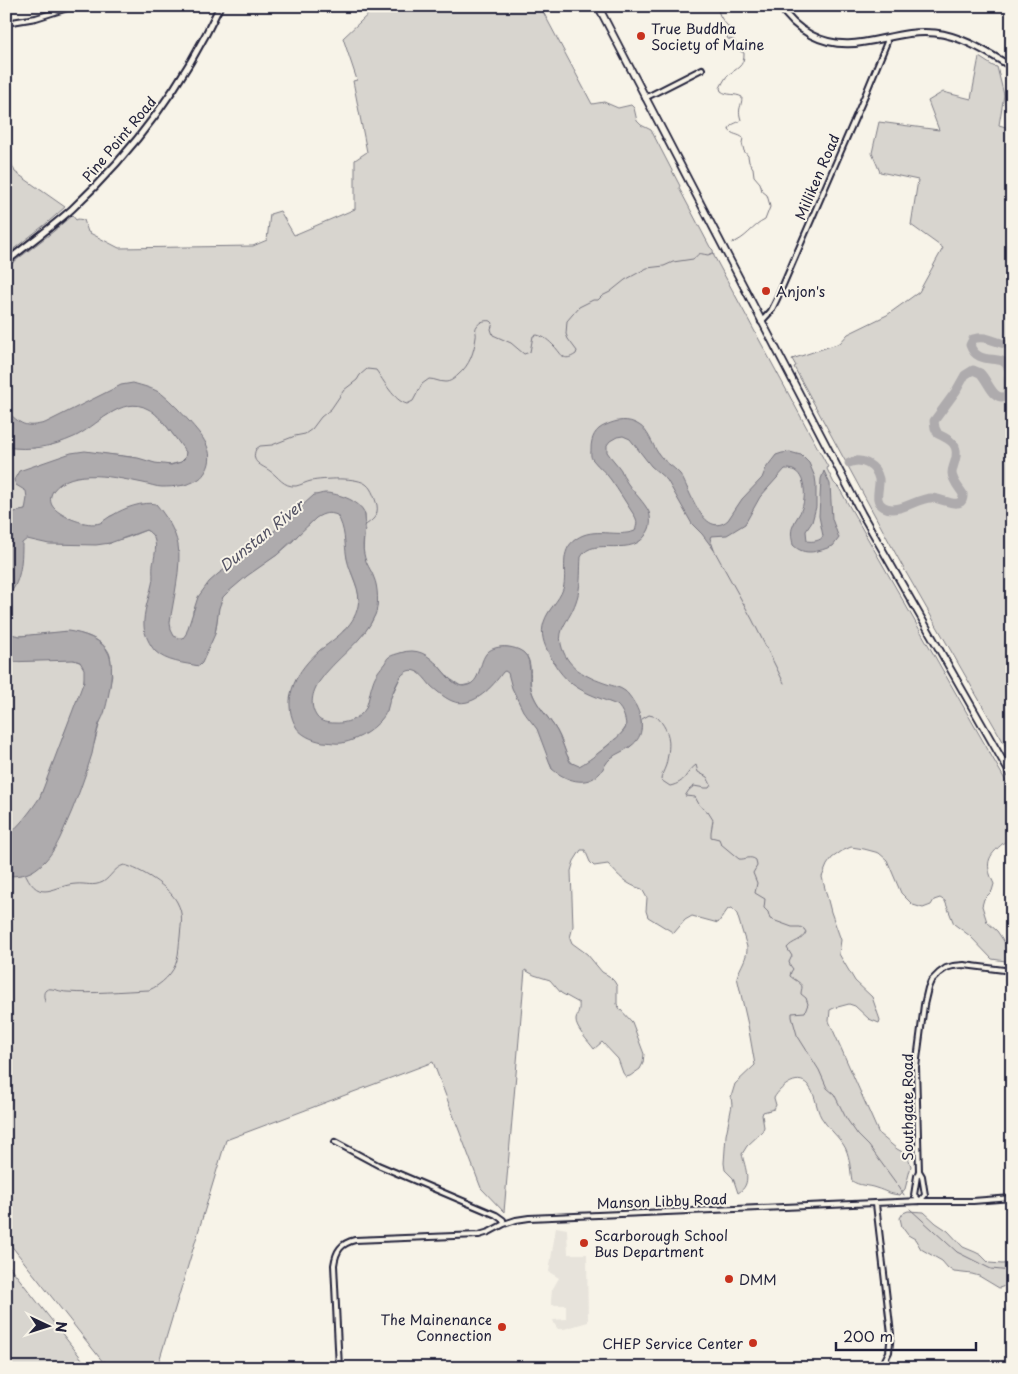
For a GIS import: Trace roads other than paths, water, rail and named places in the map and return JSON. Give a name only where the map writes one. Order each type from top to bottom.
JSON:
[{"type":"main road","name":"Pine Point Road","points":[[6,262],[73,208],[108,173],[136,141],[162,107],[186,70],[220,6]]},
{"type":"main road","points":[[598,6],[862,514],[1012,777]]},
{"type":"main road","points":[[780,6],[788,18],[800,28],[829,42],[854,44],[914,33],[935,33],[946,35],[977,47],[1012,67]]},
{"type":"street","points":[[6,24],[27,20],[74,6]]},
{"type":"street","name":"Milliken Road","points":[[761,322],[771,311],[777,299],[866,92],[886,38]]},
{"type":"street","points":[[646,98],[702,69]]},
{"type":"street","name":"Southgate Road","points":[[920,1171],[916,1176],[914,1195],[920,1201],[925,1195],[920,1171],[916,1067],[924,1005],[931,981],[944,970],[953,966],[964,965],[1012,971]]},
{"type":"street","points":[[335,1142],[378,1164],[496,1215],[503,1220],[504,1224]]},
{"type":"street","name":"Manson Libby Road","points":[[339,1368],[334,1265],[336,1254],[343,1245],[350,1242],[475,1236],[504,1224],[529,1218],[1012,1198]]},
{"type":"street","points":[[876,1204],[892,1334],[885,1362],[881,1368]]},
{"type":"street","points":[[885,1362],[892,1368]]},
{"type":"waterway","points":[[717,6],[720,16],[729,29],[728,39],[734,40],[740,51],[744,53],[741,65],[727,76],[720,88],[723,93],[742,97],[741,120],[732,125],[729,130],[743,138],[744,151],[753,168],[754,176],[760,183],[762,191],[767,195],[770,207],[765,220],[741,239],[732,243]]},
{"type":"waterway","points":[[364,526],[374,518],[377,512],[377,505],[373,494],[367,485],[356,480],[340,479],[311,481],[296,486],[288,485],[256,461],[256,449],[260,446],[272,445],[305,434],[312,429],[321,417],[331,409],[344,390],[367,369],[376,370],[394,395],[407,404],[413,401],[422,384],[429,379],[445,382],[452,380],[462,371],[471,358],[476,327],[483,321],[491,321],[493,323],[491,329],[493,335],[511,343],[524,354],[530,352],[533,336],[537,335],[549,341],[565,358],[572,357],[577,351],[566,334],[567,321],[579,307],[593,300],[598,300],[625,280],[647,268],[693,259],[699,254],[708,255],[713,253]]},
{"type":"waterway","name":"Dunstan River","points":[[849,463],[854,461],[863,462],[875,470],[879,479],[878,498],[884,507],[895,509],[926,498],[952,503],[960,502],[963,494],[952,476],[956,455],[955,447],[947,438],[938,434],[934,421],[965,375],[973,370],[983,376],[994,393],[1001,397],[1006,396],[1008,390],[1008,368],[1006,363],[979,356],[970,345],[973,339],[978,338],[1012,345]]},
{"type":"waterway","points":[[714,550],[784,683]]},
{"type":"waterway","points":[[642,719],[649,715],[657,717],[662,723],[669,740],[666,765],[661,780],[670,786],[676,784],[683,780],[696,765],[698,772],[707,777],[711,785],[709,788],[694,786],[685,796],[695,797],[700,806],[708,812],[713,820],[711,837],[719,839],[721,844],[739,859],[750,858],[756,860],[757,866],[753,873],[757,883],[755,893],[765,899],[764,908],[768,912],[770,919],[792,927],[800,927],[806,932],[805,935],[787,948],[792,956],[789,962],[793,969],[790,976],[802,986],[801,994],[806,998],[808,1004],[805,1012],[792,1013],[797,1035],[819,1070],[827,1088],[834,1094],[846,1118],[858,1135],[869,1146],[904,1195]]},
{"type":"waterway","points":[[26,875],[31,884],[37,889],[48,891],[68,885],[93,885],[103,882],[124,865],[146,875],[168,890],[177,902],[181,915],[177,960],[170,974],[158,985],[149,990],[97,993],[48,989],[44,993],[45,1002]]},
{"type":"waterway","points":[[910,1209],[957,1252],[991,1269],[1012,1271]]},
{"type":"place","name":"True Buddha Society of Maine","points":[[641,36]]},
{"type":"place","name":"Anjon's","points":[[766,291]]},
{"type":"place","name":"Scarborough School Bus Department","points":[[584,1243]]},
{"type":"place","name":"DMM","points":[[729,1279]]},
{"type":"place","name":"The Mainenance Connection","points":[[502,1327]]},
{"type":"place","name":"CHEP Service Center","points":[[753,1343]]}]
